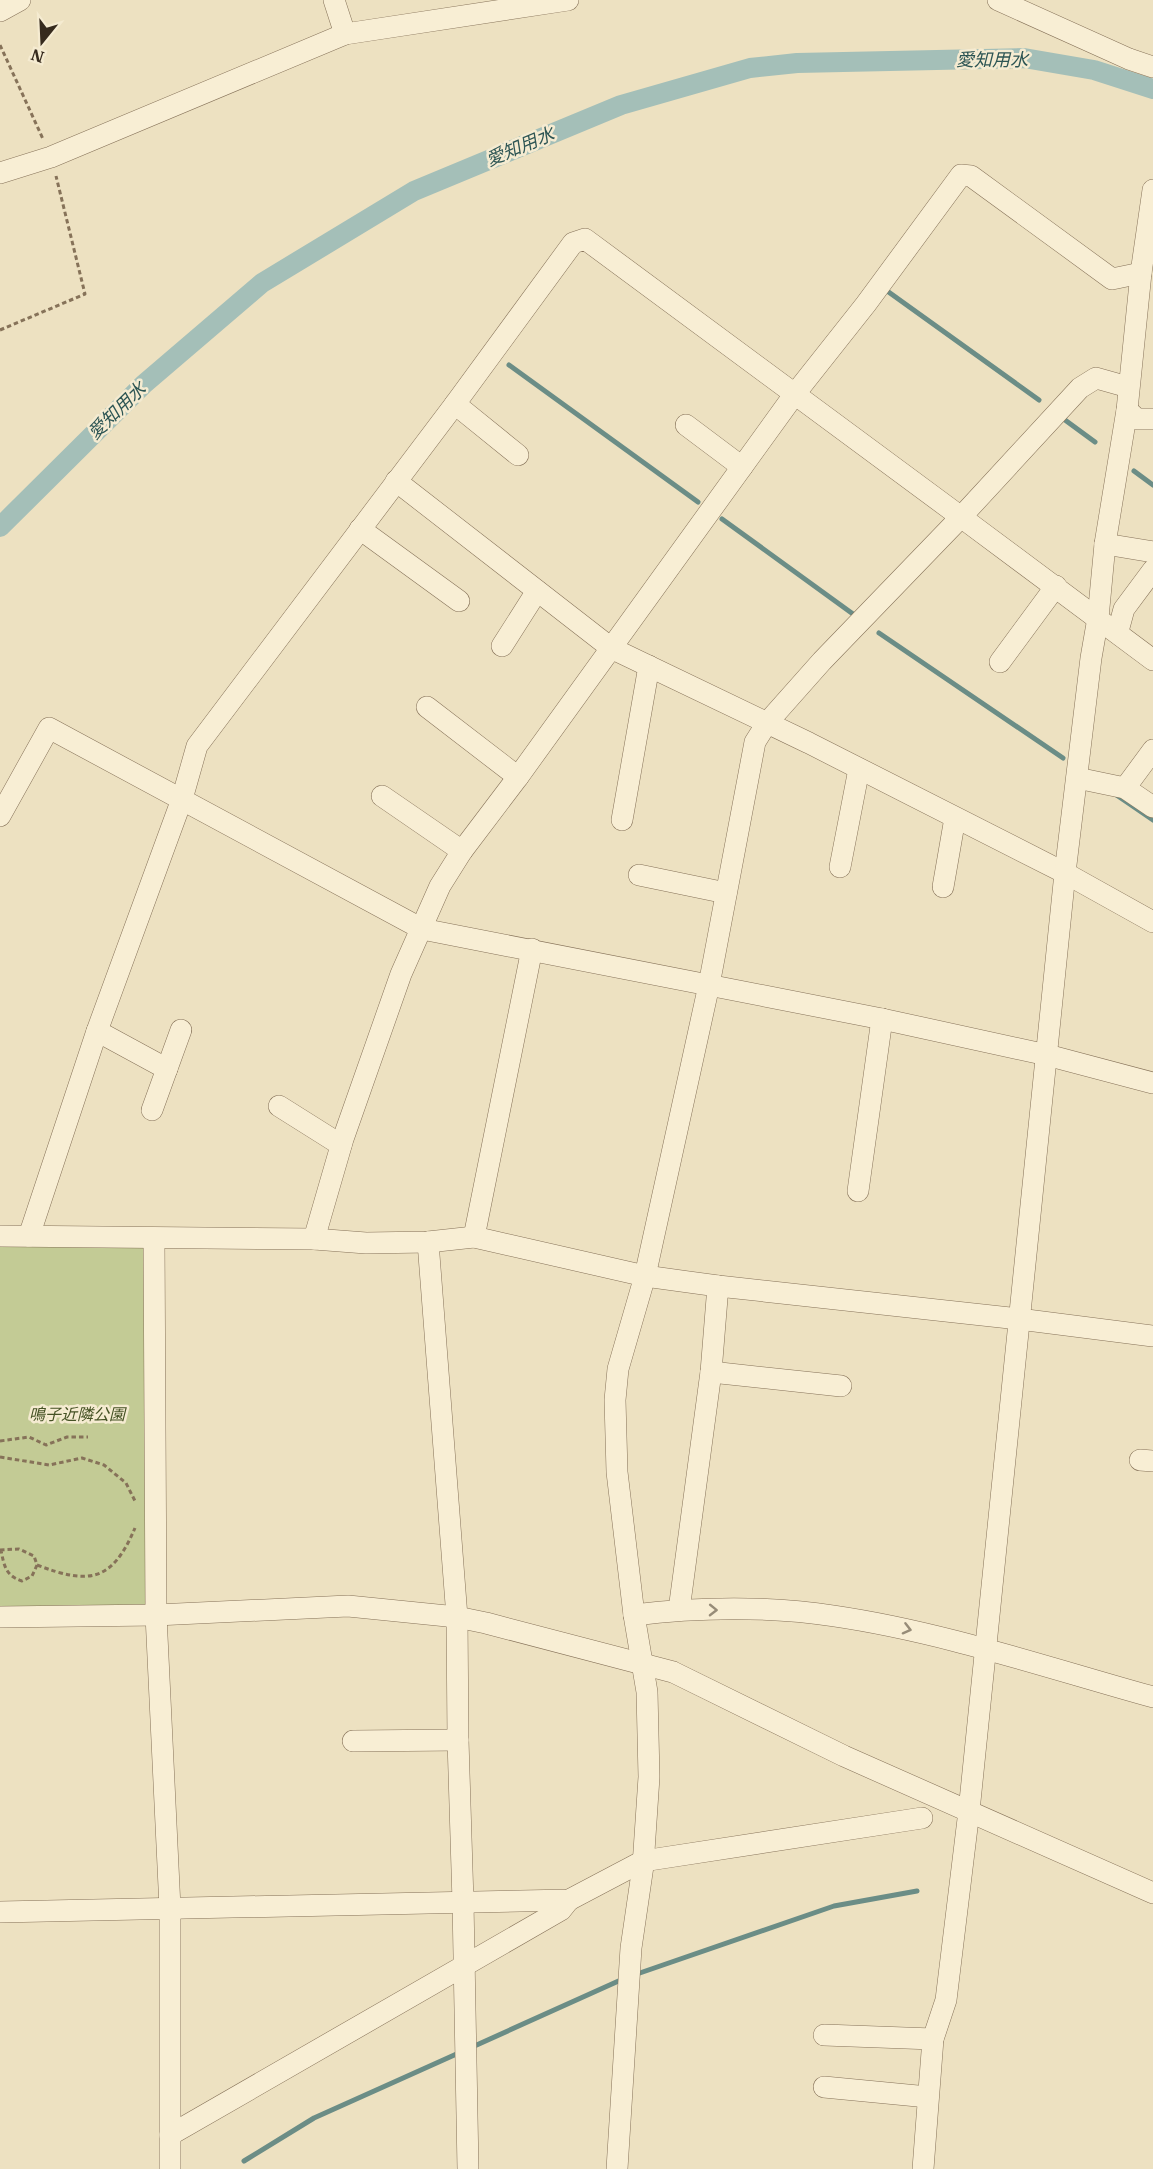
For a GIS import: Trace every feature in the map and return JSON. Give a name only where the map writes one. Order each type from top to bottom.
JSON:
[{"type":"street","points":[[0,11],[20,0]]},
{"type":"street","points":[[334,0],[345,34]]},
{"type":"street","points":[[0,173],[51,157],[345,34],[568,0]]},
{"type":"street","points":[[998,0],[1129,59],[1153,67]]},
{"type":"street","points":[[314,1239],[341,1145],[401,975],[440,886],[462,851],[794,395],[866,304],[961,175],[971,176],[1112,279],[1141,273]]},
{"type":"street","points":[[923,2169],[933,2039],[946,2000],[969,1811],[1065,873],[1091,658],[1098,618],[1105,544],[1127,411],[1128,387],[1146,313],[1141,273],[1153,190]]},
{"type":"street","points":[[29,1236],[97,1031],[182,799],[197,746],[455,404],[573,243],[585,239],[794,395],[1118,631],[1153,660]]},
{"type":"street","points":[[617,2169],[630,1964],[643,1861],[649,1777],[647,1692],[634,1615],[617,1472],[615,1400],[618,1369],[645,1275],[709,985],[755,742],[766,723],[822,661],[961,517],[1080,388],[1096,378],[1128,387]]},
{"type":"street","points":[[455,404],[518,455]]},
{"type":"street","points":[[1127,411],[1137,419],[1153,419]]},
{"type":"street","points":[[686,425],[742,467]]},
{"type":"street","points":[[396,481],[611,648],[1065,873],[1153,922]]},
{"type":"street","points":[[360,529],[459,601]]},
{"type":"street","points":[[1105,544],[1153,552]]},
{"type":"street","points":[[1118,631],[1124,609],[1153,570]]},
{"type":"street","points":[[1000,662],[1056,586]]},
{"type":"street","points":[[502,646],[537,591]]},
{"type":"street","points":[[622,820],[650,666]]},
{"type":"street","points":[[427,707],[518,777]]},
{"type":"street","points":[[0,816],[49,728],[422,929],[882,1019],[1047,1055],[1153,1083]]},
{"type":"street","points":[[1125,788],[1153,750]]},
{"type":"street","points":[[840,867],[859,769]]},
{"type":"street","points":[[1077,778],[1125,788],[1153,807]]},
{"type":"street","points":[[382,796],[462,851]]},
{"type":"street","points":[[943,887],[955,818]]},
{"type":"street","points":[[639,875],[726,892]]},
{"type":"street","points":[[474,1237],[532,949]]},
{"type":"street","points":[[858,1191],[882,1019]]},
{"type":"street","points":[[152,1110],[181,1030]]},
{"type":"street","points":[[97,1031],[167,1069]]},
{"type":"street","points":[[279,1106],[341,1145]]},
{"type":"street","points":[[0,1236],[314,1239],[366,1243],[428,1242],[474,1237],[645,1275],[718,1286],[1153,1336]]},
{"type":"street","points":[[154,1238],[156,1616],[170,1908],[170,2169]]},
{"type":"street","points":[[428,1242],[457,1617],[468,2169]]},
{"type":"street","points":[[679,1610],[711,1372],[718,1286]]},
{"type":"street","points":[[711,1372],[841,1386]]},
{"type":"street","points":[[0,1617],[156,1616],[348,1606],[457,1617],[558,1641],[673,1672],[844,1756],[1153,1893]]},
{"type":"street","points":[[634,1615],[679,1610],[784,1611],[833,1616],[900,1627],[1153,1697]]},
{"type":"street","points":[[353,1741],[458,1740]]},
{"type":"street","points":[[170,2135],[561,1910],[569,1900],[643,1861],[922,1818]]},
{"type":"street","points":[[0,1912],[569,1900]]},
{"type":"street","points":[[824,2035],[933,2039]]},
{"type":"street","points":[[824,2087],[928,2097]]},
{"type":"path","points":[[0,45],[51,157],[85,294],[0,330]]},
{"type":"path","points":[[0,1441],[29,1437],[45,1445],[67,1437],[87,1437]]},
{"type":"path","points":[[0,1457],[49,1465],[82,1458],[104,1465],[126,1483],[136,1504]]},
{"type":"path","points":[[37,1565],[63,1575],[83,1577],[100,1574],[116,1563],[126,1549],[135,1526]]},
{"type":"path","points":[[19,1549],[34,1556],[37,1565],[32,1576],[22,1581],[13,1578],[7,1573],[0,1550],[19,1549]]},
{"type":"green space","name":"鳴子近隣公園","points":[[0,1236],[154,1238],[156,1615],[0,1617]]},
{"type":"waterway","name":"愛知用水","points":[[0,527],[144,384],[262,283],[414,191],[621,105],[750,68],[797,63],[1024,58],[1094,70],[1153,89]]},
{"type":"waterway","points":[[883,288],[1039,400]]},
{"type":"waterway","points":[[509,365],[698,502]]},
{"type":"waterway","points":[[1065,420],[1095,442]]},
{"type":"waterway","points":[[1134,471],[1153,485]]},
{"type":"waterway","points":[[722,519],[853,614]]},
{"type":"waterway","points":[[879,633],[1063,758]]},
{"type":"waterway","points":[[1115,794],[1153,820]]},
{"type":"waterway","points":[[634,1975],[834,1906],[917,1891]]},
{"type":"waterway","points":[[470,2048],[623,1979]]},
{"type":"waterway","points":[[244,2161],[314,2118],[461,2052]]}]
